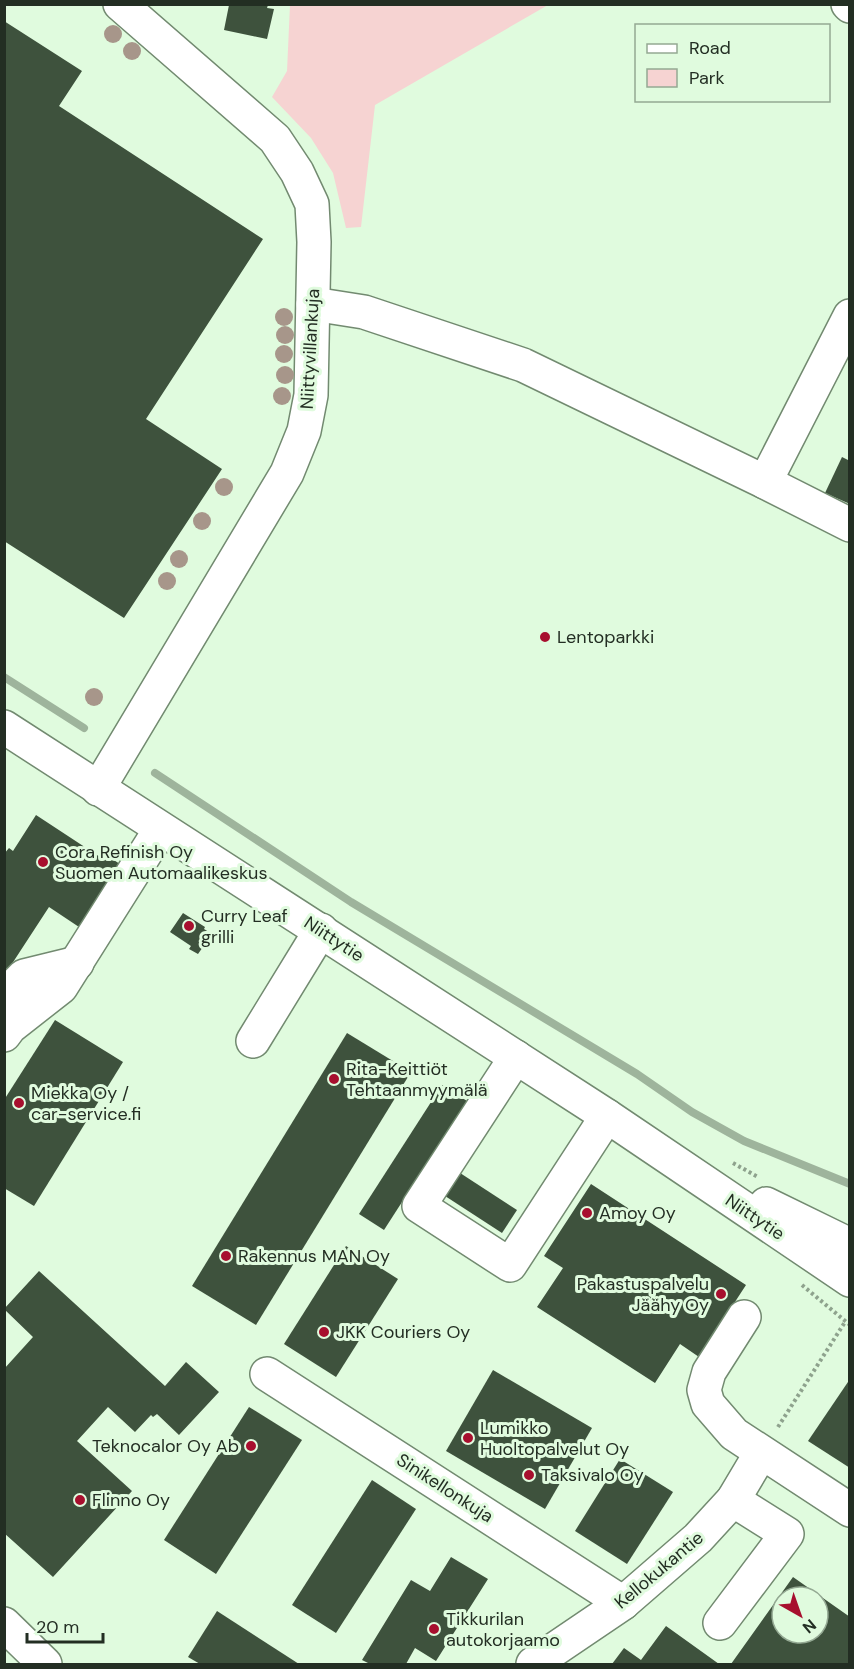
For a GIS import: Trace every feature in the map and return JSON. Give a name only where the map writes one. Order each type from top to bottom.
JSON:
[{"type":"street","name":"Niittyvillankuja","points":[[98,789],[287,473],[304,431],[311,395],[314,242],[312,204],[275,139],[120,4]]},
{"type":"street","points":[[313,304],[364,312],[523,365],[849,525]]},
{"type":"street","points":[[765,482],[849,316]]},
{"type":"street","name":"Niittytie","points":[[4,727],[160,830],[321,930],[607,1116],[849,1280]]},
{"type":"street","points":[[4,1035],[10,1027],[61,987],[160,830]]},
{"type":"street","points":[[253,1041],[321,930]]},
{"type":"street","points":[[8,992],[24,976],[77,963]]},
{"type":"street","points":[[516,1057],[418,1206],[510,1265],[607,1116]]},
{"type":"street","name":"Niittytie","points":[[662,1153],[849,1245]]},
{"type":"street","points":[[744,1317],[709,1372],[704,1390],[708,1404],[734,1434],[849,1510]]},
{"type":"street","name":"Sinikellonkuja","points":[[267,1374],[622,1603]]},
{"type":"street","name":"Kellokukantie","points":[[532,1665],[622,1603],[698,1538],[732,1500],[761,1453]]},
{"type":"street","points":[[720,1623],[787,1534],[732,1500]]},
{"type":"street","points":[[4,1624],[45,1665]]},
{"type":"path","points":[[761,1453],[845,1322]]},
{"type":"green space","points":[[290,4],[548,5],[375,105],[361,227],[346,228],[333,173],[311,138],[272,97],[287,71]]},
{"type":"building","points":[[229,5],[268,5],[267,8],[274,9],[267,39],[224,30]]},
{"type":"building","points":[[4,21],[82,71],[59,106],[263,239],[146,419],[222,469],[124,618],[4,541]]},
{"type":"building","points":[[842,457],[850,461],[850,504],[825,493]]},
{"type":"building","points":[[36,815],[103,859],[106,855],[123,866],[82,929],[49,907],[4,976],[4,854],[9,848],[13,851]]},
{"type":"building","points":[[183,913],[212,934],[198,954],[189,949],[191,946],[170,932]]},
{"type":"building","points":[[55,1020],[123,1062],[34,1206],[4,1188],[4,1100]]},
{"type":"building","points":[[347,1033],[411,1072],[256,1325],[192,1286]]},
{"type":"building","points":[[442,1085],[467,1101],[384,1230],[359,1214]]},
{"type":"building","points":[[457,1171],[517,1210],[502,1233],[442,1194]]},
{"type":"building","points":[[591,1184],[746,1285],[699,1357],[680,1344],[655,1383],[537,1307],[563,1268],[544,1256]]},
{"type":"building","points":[[346,1246],[398,1279],[336,1377],[284,1344]]},
{"type":"building","points":[[39,1271],[165,1386],[186,1362],[219,1392],[179,1435],[157,1414],[153,1417],[151,1415],[135,1432],[108,1407],[77,1441],[132,1491],[53,1577],[4,1533],[4,1369],[33,1337],[4,1309]]},
{"type":"building","points":[[493,1370],[592,1428],[545,1509],[446,1451]]},
{"type":"building","points":[[850,1379],[850,1468],[808,1441]]},
{"type":"building","points":[[249,1407],[302,1440],[216,1574],[164,1540]]},
{"type":"building","points":[[620,1459],[673,1492],[627,1564],[575,1531]]},
{"type":"building","points":[[372,1480],[416,1509],[336,1633],[292,1605]]},
{"type":"building","points":[[451,1557],[488,1579],[436,1661],[415,1648],[406,1664],[370,1664],[362,1660],[411,1580],[430,1591]]},
{"type":"building","points":[[793,1577],[804,1585],[787,1585]]},
{"type":"building","points":[[830,1603],[850,1617],[850,1664],[731,1664],[770,1609],[770,1645],[830,1645]]},
{"type":"building","points":[[217,1611],[299,1664],[200,1664],[188,1657]]},
{"type":"building","points":[[666,1626],[719,1664],[612,1664],[624,1648],[641,1660]]},
{"type":"waterway","points":[[4,677],[84,728]]},
{"type":"waterway","points":[[155,773],[351,902],[637,1074],[692,1112],[744,1141],[850,1184]]},
{"type":"place","name":"Lentoparkki","points":[[545,637]]},
{"type":"place","name":"Cora Refinish Oy Suomen Automaalikeskus","points":[[43,862]]},
{"type":"place","name":"Curry Leaf grilli","points":[[189,926]]},
{"type":"place","name":"Rita-Keittiöt Tehtaanmyymälä","points":[[334,1079]]},
{"type":"place","name":"Miekka Oy / car-service.fi","points":[[19,1103]]},
{"type":"place","name":"Amoy Oy","points":[[587,1213]]},
{"type":"place","name":"Rakennus MAN Oy","points":[[226,1256]]},
{"type":"place","name":"Pakastuspalvelu Jäähy Oy","points":[[721,1294]]},
{"type":"place","name":"JKK Couriers Oy","points":[[324,1332]]},
{"type":"place","name":"Lumikko Huoltopalvelut Oy","points":[[468,1438]]},
{"type":"place","name":"Teknocalor Oy Ab","points":[[251,1446]]},
{"type":"place","name":"Taksivalo Oy","points":[[529,1475]]},
{"type":"place","name":"Flinno Oy","points":[[80,1500]]},
{"type":"place","name":"Tikkurilan autokorjaamo","points":[[434,1629]]}]
